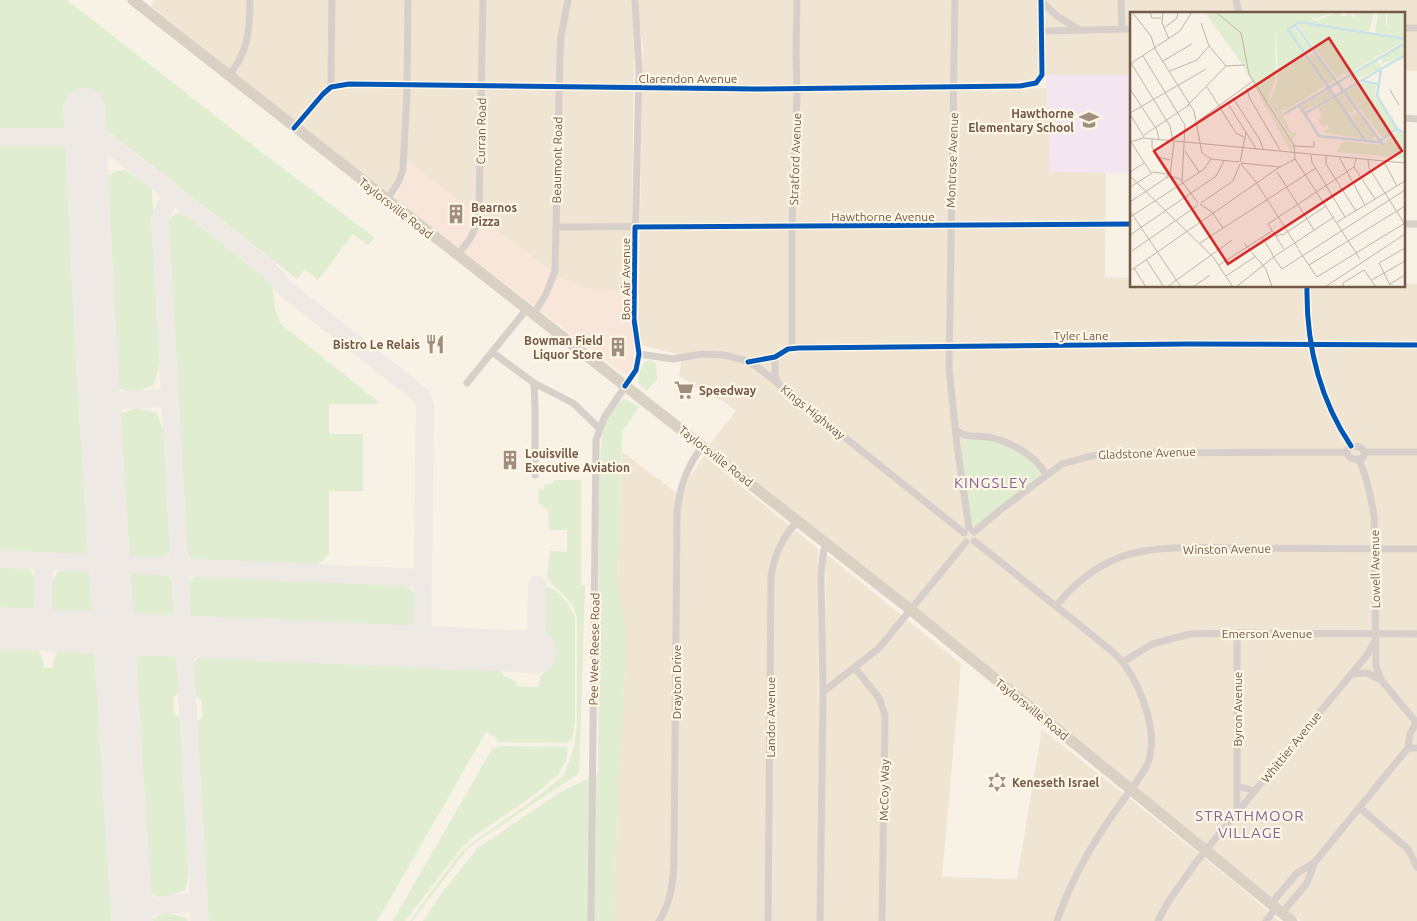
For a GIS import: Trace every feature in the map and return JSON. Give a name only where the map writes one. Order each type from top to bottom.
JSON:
[{"type":"main road","name":"Taylorsville Road","points":[[140,3],[294,128],[911,610],[1292,921]]},
{"type":"street","points":[[228,76],[237,64],[250,30],[250,0]]},
{"type":"street","points":[[294,128],[331,87],[332,0]]},
{"type":"street","points":[[387,200],[399,181],[403,170],[408,0]]},
{"type":"street","name":"Curran Road","points":[[457,255],[470,240],[478,222],[483,0]]},
{"type":"street","name":"Beaumont Road","points":[[467,383],[492,352],[529,312],[543,300],[554,277],[561,37],[568,0]]},
{"type":"street","name":"Bon Air Avenue","points":[[625,386],[636,370],[639,354],[634,324],[638,88],[635,0]]},
{"type":"street","name":"Stratford Avenue","points":[[792,348],[792,226],[797,88],[797,0]]},
{"type":"street","name":"Montrose Avenue","points":[[955,0],[949,368],[970,542]]},
{"type":"street","points":[[1121,0],[1122,30]]},
{"type":"street","points":[[1041,1],[1041,31],[1130,30]]},
{"type":"street","points":[[1041,1],[1057,16],[1079,30]]},
{"type":"street","points":[[1404,28],[1417,28]]},
{"type":"street","name":"Clarendon Avenue","points":[[331,87],[368,83],[638,88],[1020,86],[1036,83],[1042,75],[1041,31]]},
{"type":"street","points":[[1404,118],[1417,119]]},
{"type":"street","name":"Hawthorne Avenue","points":[[556,227],[1130,224]]},
{"type":"street","points":[[1404,224],[1417,224]]},
{"type":"street","points":[[1307,288],[1308,323],[1321,386],[1348,449],[1348,457],[1359,459],[1364,456],[1364,452]]},
{"type":"street","name":"Tyler Lane","points":[[748,362],[775,357],[792,348],[1187,344],[1417,345]]},
{"type":"street","points":[[492,352],[534,383],[573,402],[599,428]]},
{"type":"street","name":"Kings Highway","points":[[639,354],[673,359],[694,354],[713,354],[734,357],[756,366],[969,531]]},
{"type":"street","points":[[775,357],[775,375],[778,384]]},
{"type":"street","points":[[534,383],[536,408],[535,475]]},
{"type":"street","name":"Pee Wee Reese Road","points":[[591,921],[596,440],[604,418],[625,386]]},
{"type":"street","points":[[955,429],[966,437],[989,437],[1009,444],[1034,460],[1046,475]]},
{"type":"street","points":[[957,446],[966,437]]},
{"type":"street","name":"Drayton Drive","points":[[659,921],[671,895],[674,861],[678,503],[686,471],[703,446]]},
{"type":"street","points":[[1348,449],[1359,447],[1364,452],[1417,452]]},
{"type":"street","name":"Gladstone Avenue","points":[[969,531],[1062,464],[1077,459],[1106,453],[1348,449]]},
{"type":"street","name":"Lowell Avenue","points":[[1359,459],[1370,494],[1374,516],[1376,666],[1381,680],[1417,722],[1410,734],[1408,748]]},
{"type":"street","name":"Landor Avenue","points":[[768,921],[771,576],[778,548],[798,521]]},
{"type":"street","points":[[823,692],[879,648],[970,542],[1056,606],[1123,662],[1140,693],[1148,718],[1151,736],[1148,762],[1131,790],[1107,822],[1077,872],[1057,921]]},
{"type":"street","points":[[820,921],[823,692],[821,576],[826,543]]},
{"type":"street","name":"Winston Avenue","points":[[1056,606],[1071,588],[1092,572],[1111,561],[1131,554],[1155,550],[1206,548],[1417,549]]},
{"type":"street","name":"Emerson Avenue","points":[[1123,662],[1152,644],[1174,637],[1198,634],[1237,633],[1375,638],[1417,634]]},
{"type":"street","name":"Byron Avenue","points":[[1237,633],[1237,814]]},
{"type":"street","name":"Whittier Avenue","points":[[1158,921],[1168,902],[1205,851],[1367,655],[1375,638]]},
{"type":"street","name":"McCoy Way","points":[[855,668],[879,698],[884,716],[882,921]]},
{"type":"street","points":[[1350,675],[1367,673],[1381,680]]},
{"type":"street","points":[[1266,921],[1296,874],[1314,863],[1408,748],[1417,748]]},
{"type":"street","points":[[1237,786],[1255,791]]},
{"type":"street","points":[[1360,808],[1404,846],[1417,866]]},
{"type":"street","points":[[1276,908],[1307,883],[1314,863]]},
{"type":"shaded area","points":[[154,0],[632,0],[634,55],[631,292],[592,290],[559,278],[402,157],[397,178],[387,194],[151,6]]},
{"type":"shaded area","points":[[639,0],[795,0],[795,18],[800,19],[801,0],[1417,0],[1417,71],[1404,71],[1404,12],[1130,12],[1130,75],[1048,75],[1022,82],[996,83],[994,91],[1047,88],[1050,172],[1106,172],[1105,277],[1130,278],[1130,288],[1404,288],[1404,284],[1417,284],[1417,921],[1301,921],[710,444],[736,411],[723,401],[704,394],[679,375],[680,355],[642,345],[638,332],[643,49]],"holes":[[[1195,449],[1196,456],[1105,457],[1105,450]]]},
{"type":"shaded area","name":"Hawthorne Elementary School","points":[[1046,75],[1130,75],[1130,173],[1050,172]]},
{"type":"shaded area","points":[[408,161],[558,278],[592,290],[631,292],[634,364],[632,373],[628,375],[622,373],[396,200],[396,194],[407,173]]},
{"type":"shaded area","points":[[622,452],[682,497],[689,478],[704,456],[818,549],[820,921],[614,921],[617,807],[625,668],[625,623],[618,589]]},
{"type":"shaded area","points":[[826,554],[961,664],[942,877],[1017,879],[1042,729],[1239,886],[1279,921],[823,921]]},
{"type":"green space","points":[[0,0],[67,0],[375,238],[368,245],[353,234],[318,280],[305,269],[297,279],[96,122],[93,108],[73,110],[70,124],[62,129],[45,131],[0,130]]},
{"type":"green space","points":[[0,144],[61,145],[71,152],[76,163],[99,545],[95,550],[86,555],[0,552]]},
{"type":"green space","points":[[124,170],[150,186],[152,191],[159,311],[159,365],[154,385],[134,392],[114,388],[111,377],[100,188],[109,175]]},
{"type":"green space","points":[[179,213],[185,214],[271,283],[275,310],[282,325],[381,404],[329,404],[329,434],[363,434],[363,491],[329,491],[329,553],[323,561],[313,565],[192,560],[185,551],[165,235],[168,221],[172,216]]},
{"type":"green space","points":[[650,360],[656,363],[657,380],[647,390],[638,381],[643,365]]},
{"type":"green space","points":[[623,398],[639,407],[622,432],[618,589],[625,623],[625,668],[617,807],[614,921],[423,921],[444,890],[478,848],[560,792],[598,774],[599,475],[603,423]]},
{"type":"green space","points":[[136,408],[157,413],[164,434],[170,487],[173,545],[168,556],[159,558],[127,555],[120,544],[114,426],[116,415]]},
{"type":"green space","points":[[969,439],[992,441],[1009,447],[1033,462],[1040,475],[975,526],[971,522],[960,448]]},
{"type":"green space","points":[[554,480],[581,480],[581,585],[585,585],[579,773],[469,847],[412,921],[410,921],[457,857],[468,846],[540,795],[563,776],[571,757],[577,725],[577,619],[576,612],[570,601],[547,577],[550,551],[567,552],[567,530],[549,530],[548,511],[538,502],[539,489],[543,490],[544,485],[552,484]]},
{"type":"green space","points":[[0,565],[28,569],[33,574],[39,587],[40,601],[34,613],[28,617],[18,620],[0,619]]},
{"type":"green space","points":[[71,569],[92,572],[100,585],[101,592],[98,607],[90,619],[82,623],[65,622],[50,608],[49,593],[52,581],[58,572]]},
{"type":"green space","points":[[145,570],[167,575],[175,582],[177,596],[175,610],[170,620],[164,624],[150,626],[138,623],[125,601],[124,581],[131,574]]},
{"type":"green space","points":[[199,575],[393,584],[409,588],[414,594],[418,615],[412,630],[398,637],[211,629],[199,625],[190,617],[187,605],[187,586],[191,580]]},
{"type":"green space","points":[[545,587],[551,588],[560,594],[575,618],[575,721],[572,738],[567,743],[496,742],[498,739],[486,732],[377,921],[206,921],[195,730],[196,723],[202,717],[202,701],[193,688],[191,681],[191,673],[197,659],[211,651],[495,663],[504,676],[517,682],[516,686],[539,687],[540,677],[547,669],[551,655],[550,646],[542,633]]},
{"type":"green space","points":[[0,641],[23,642],[35,647],[42,659],[44,668],[53,668],[55,656],[64,647],[78,644],[84,645],[96,651],[101,658],[103,668],[106,669],[121,921],[0,921]]},
{"type":"green space","points":[[149,648],[164,649],[174,654],[181,669],[179,691],[173,698],[174,713],[182,720],[183,726],[190,815],[190,869],[185,890],[165,898],[144,893],[140,883],[128,670],[132,669],[137,656]]},
{"type":"green space","points":[[501,746],[568,747],[566,761],[558,775],[530,798],[474,836],[461,848],[405,921],[393,921],[492,749]]},
{"type":"green space","points":[[166,913],[187,918],[188,921],[146,921]]},
{"type":"taxiway","points":[[0,137],[98,137],[102,139],[266,267],[287,290],[422,396],[425,406],[422,647]]},
{"type":"taxiway","points":[[171,193],[160,219],[200,921]]},
{"type":"taxiway","points":[[99,401],[170,398]]},
{"type":"taxiway","points":[[0,559],[423,578]]},
{"type":"taxiway","points":[[42,630],[44,561]]},
{"type":"taxiway","points":[[536,652],[537,585]]},
{"type":"taxiway","points":[[131,908],[199,902]]},
{"type":"runway","points":[[84,109],[98,385],[132,921]]},
{"type":"runway","points":[[0,628],[536,652]]},
{"type":"cycle path","points":[[294,128],[331,87],[349,84],[756,89],[1020,86],[1036,83],[1042,75],[1041,0]]},
{"type":"cycle path","points":[[625,386],[636,370],[639,354],[634,319],[635,227],[1130,224]]},
{"type":"cycle path","points":[[1307,288],[1309,328],[1317,369],[1330,409],[1351,446]]},
{"type":"cycle path","points":[[748,362],[775,357],[788,349],[799,348],[1187,344],[1417,345]]},
{"type":"place","name":"Hawthorne Elementary School","points":[[1089,120]]},
{"type":"place","name":"Bearnos Pizza","points":[[456,214]]},
{"type":"place","name":"Bistro Le Relais","points":[[435,344]]},
{"type":"place","name":"Bowman Field Liquor Store","points":[[618,347]]},
{"type":"place","name":"Speedway","points":[[684,390]]},
{"type":"place","name":"Louisville Executive Aviation","points":[[510,460]]},
{"type":"place","name":"Keneseth Israel","points":[[997,782]]},
{"type":"district","name":"KINGSLEY","points":[[991,482]]},
{"type":"district","name":"STRATHMOOR VILLAGE","points":[[1250,824]]}]
